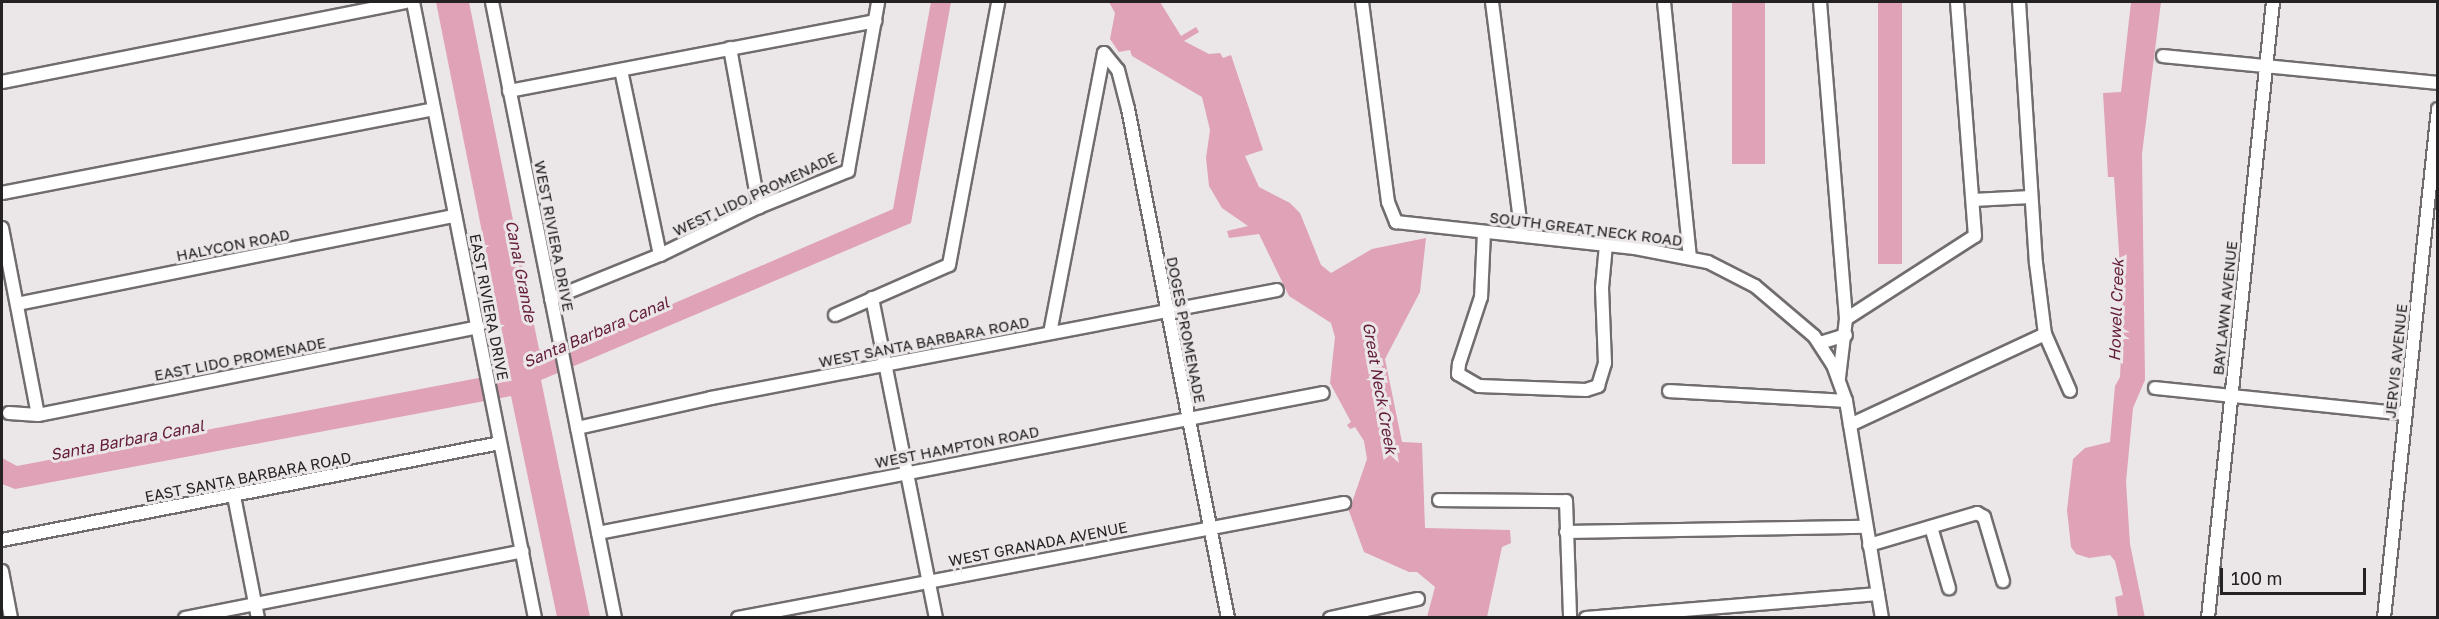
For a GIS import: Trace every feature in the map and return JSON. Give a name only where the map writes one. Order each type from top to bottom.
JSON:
[{"type":"street","points":[[2,82],[405,2]]},
{"type":"street","name":"EAST RIVIERA DRIVE","points":[[413,2],[535,618]]},
{"type":"street","name":"WEST RIVIERA DRIVE","points":[[492,2],[615,618]]},
{"type":"street","name":"WEST LIDO PROMENADE","points":[[552,298],[660,255],[759,207],[848,171],[879,2]]},
{"type":"street","points":[[835,315],[949,265],[998,2]]},
{"type":"street","name":"SOUTH GREAT NECK ROAD","points":[[1362,2],[1388,202],[1396,222],[1606,245],[1690,257],[1708,262],[1755,286],[1820,343],[1839,378],[1846,401],[1865,527],[1882,618]]},
{"type":"street","points":[[1492,2],[1522,235]]},
{"type":"street","points":[[1664,2],[1690,257]]},
{"type":"street","points":[[1821,2],[1846,319],[1839,378]]},
{"type":"street","points":[[1846,319],[1975,236],[1957,2]]},
{"type":"street","points":[[2019,2],[2030,197],[2045,334],[2070,391]]},
{"type":"street","name":"BAYLAWN AVENUE","points":[[2208,618],[2272,2]]},
{"type":"street","points":[[509,91],[875,21]]},
{"type":"street","points":[[730,48],[759,207]]},
{"type":"street","name":"DOGES PROMENADE","points":[[1050,333],[1104,53],[1118,70],[1125,100],[1228,618]]},
{"type":"street","points":[[2163,56],[2438,82]]},
{"type":"street","points":[[621,70],[660,255]]},
{"type":"street","points":[[2,193],[434,109]]},
{"type":"street","name":"JERVIS AVENUE","points":[[2384,618],[2438,109]]},
{"type":"street","points":[[1974,200],[2030,197]]},
{"type":"street","name":"HALYCON ROAD","points":[[17,304],[455,216]]},
{"type":"street","points":[[2,228],[38,415]]},
{"type":"street","points":[[1484,232],[1481,297],[1458,363],[1458,374],[1479,386],[1572,390],[1599,386],[1605,363],[1602,288],[1606,245]]},
{"type":"street","name":"WEST SANTA BARBARA ROAD","points":[[577,428],[885,365],[1277,290]]},
{"type":"street","points":[[872,298],[936,618]]},
{"type":"street","name":"EAST LIDO PROMENADE","points":[[9,413],[38,415],[478,327]]},
{"type":"street","points":[[1820,343],[1846,334]]},
{"type":"street","points":[[1851,425],[2045,334]]},
{"type":"street","points":[[2156,388],[2406,414]]},
{"type":"street","points":[[1669,392],[1846,401]]},
{"type":"street","name":"WEST HAMPTON ROAD","points":[[598,533],[1323,393]]},
{"type":"street","name":"EAST SANTA BARBARA ROAD","points":[[2,540],[500,443]]},
{"type":"street","points":[[234,496],[258,618]]},
{"type":"street","points":[[1439,500],[1566,501],[1570,618]]},
{"type":"street","name":"WEST GRANADA AVENUE","points":[[738,618],[1209,526],[1344,503]]},
{"type":"street","points":[[1869,545],[1977,513],[1984,517],[2003,581]]},
{"type":"street","points":[[1566,532],[1865,527]]},
{"type":"street","points":[[1931,527],[1949,588]]},
{"type":"street","points":[[185,618],[522,550]]},
{"type":"street","points":[[2,571],[11,618]]},
{"type":"street","points":[[1592,617],[1878,594]]},
{"type":"street","points":[[1330,618],[1418,599]]},
{"type":"water","name":"Canal Grande","points":[[436,2],[469,2],[539,349],[554,355],[893,209],[931,2],[951,2],[911,223],[541,380],[590,617],[557,617],[511,396],[15,489],[2,484],[2,458],[17,466],[510,372]]},
{"type":"water","name":"Great Neck Creek","points":[[1109,2],[1160,2],[1181,36],[1196,27],[1199,32],[1184,41],[1209,54],[1220,53],[1223,58],[1231,55],[1263,150],[1245,156],[1259,187],[1290,203],[1300,213],[1321,265],[1331,273],[1372,249],[1426,238],[1420,292],[1385,359],[1402,442],[1422,443],[1425,528],[1510,530],[1511,543],[1502,547],[1487,617],[1427,617],[1435,587],[1417,572],[1409,572],[1364,552],[1349,511],[1367,459],[1364,441],[1355,427],[1350,429],[1347,425],[1351,422],[1330,383],[1335,337],[1331,323],[1289,296],[1259,234],[1229,238],[1227,231],[1248,226],[1222,208],[1209,186],[1206,158],[1210,130],[1202,97],[1132,56],[1130,50],[1119,52],[1110,39],[1115,13]]},
{"type":"water","points":[[1732,2],[1765,2],[1765,164],[1732,164]]},
{"type":"water","points":[[1878,2],[1902,2],[1902,264],[1878,264]]},
{"type":"water","points":[[2131,2],[2161,2],[2142,154],[2145,380],[2133,408],[2126,482],[2130,544],[2145,618],[2118,617],[2115,597],[2123,595],[2115,561],[2110,555],[2089,558],[2076,554],[2071,547],[2067,510],[2073,459],[2085,448],[2110,442],[2115,386],[2120,377],[2123,313],[2114,177],[2108,177],[2103,93],[2121,92]]},
{"type":"water label","name":"Howell Creek","points":[[2116,310]]},
{"type":"water label","name":"Santa Barbara Canal","points":[[596,332]]},
{"type":"water label","name":"Santa Barbara Canal","points":[[127,440]]}]
